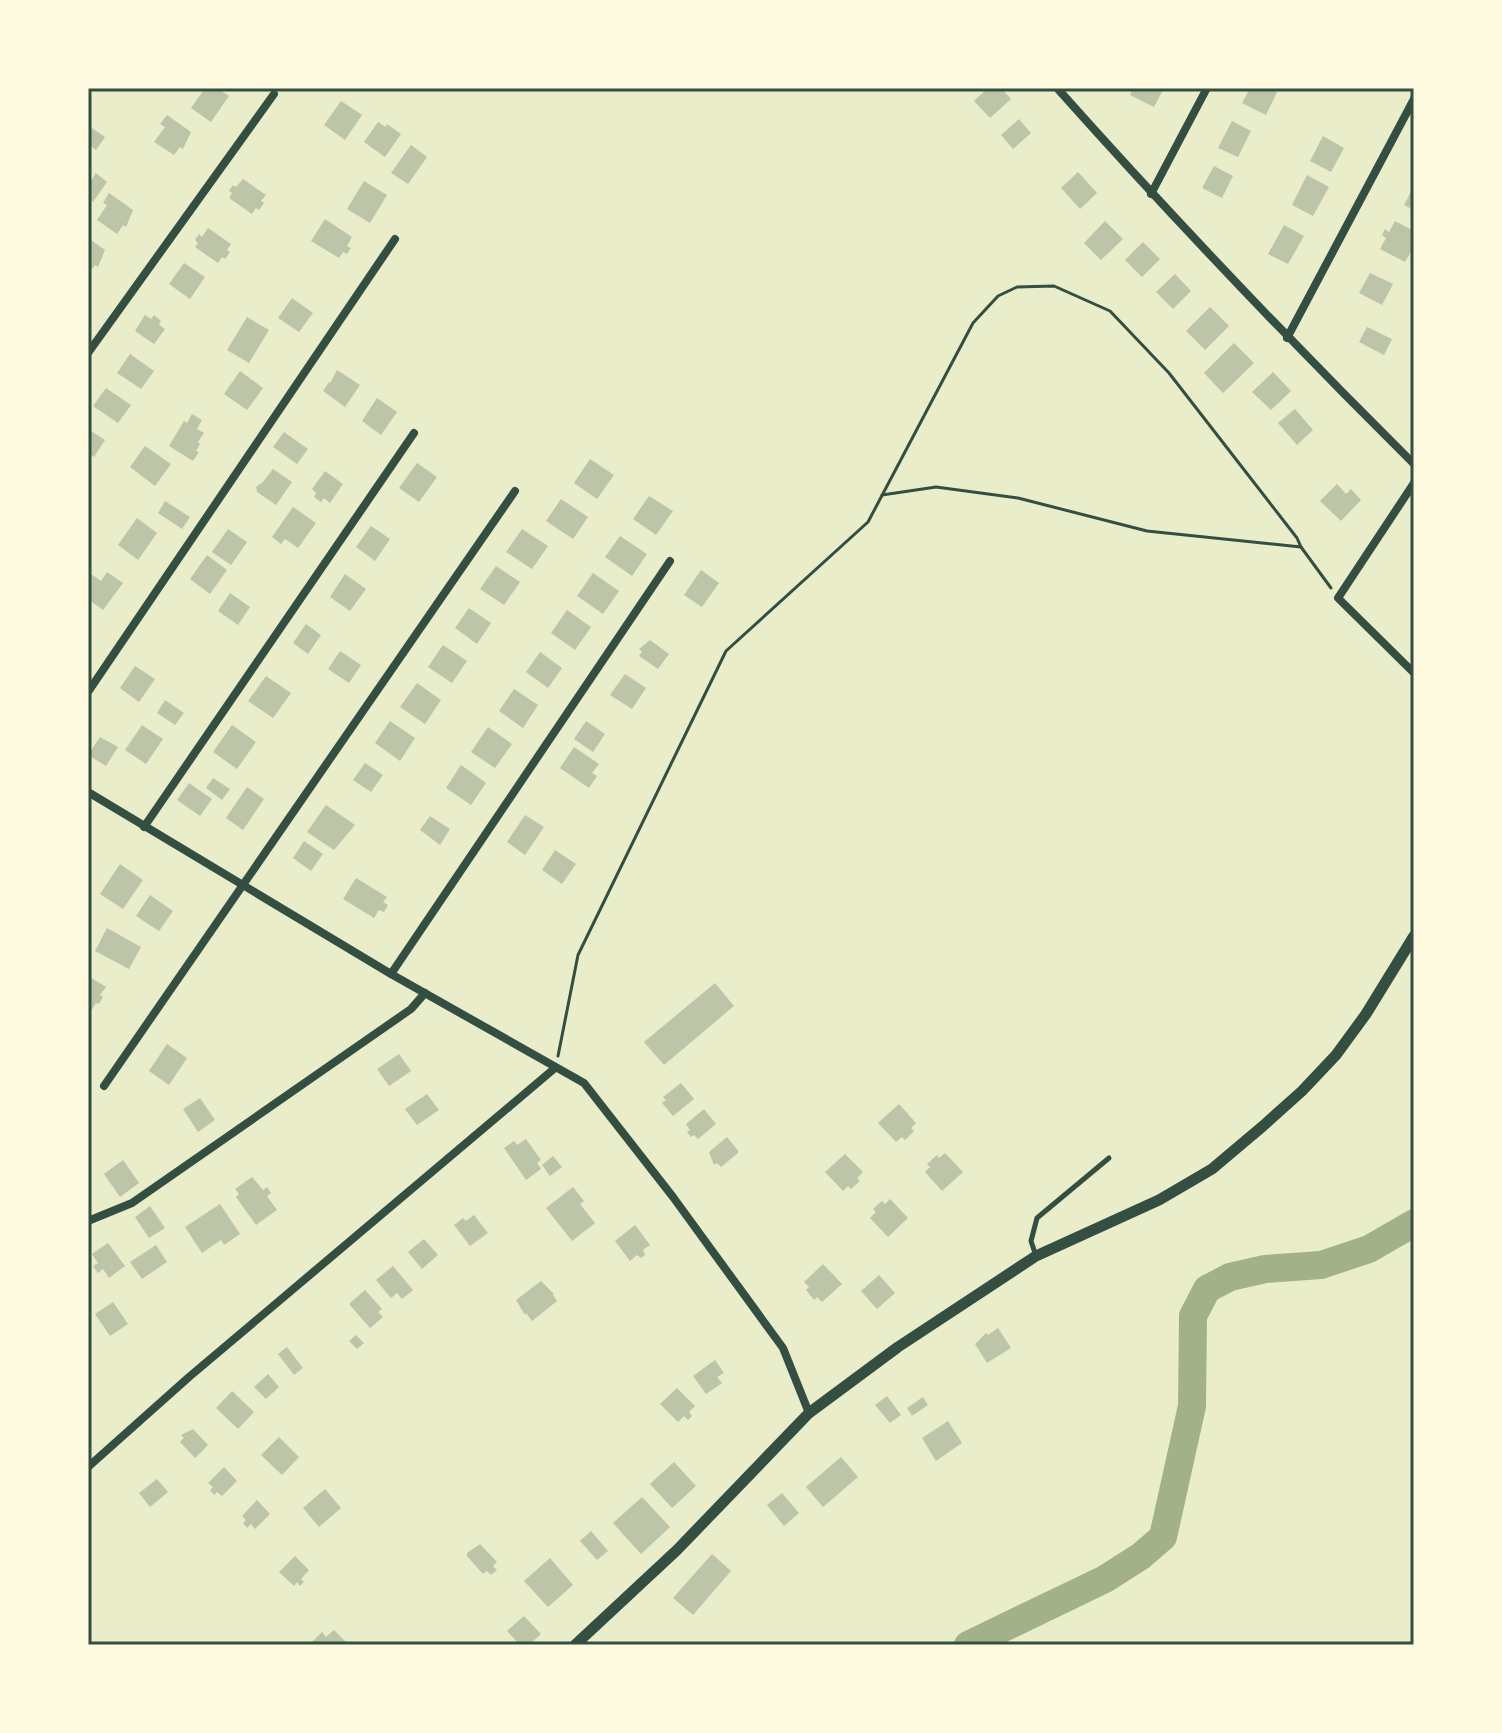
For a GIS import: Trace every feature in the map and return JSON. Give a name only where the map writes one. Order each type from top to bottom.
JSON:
[{"type":"street","points":[[1057,88],[1151,194],[1287,338],[1414,464]]},
{"type":"street","points":[[1151,194],[1207,88]]},
{"type":"street","points":[[88,353],[274,94]]},
{"type":"street","points":[[1287,338],[1414,99]]},
{"type":"street","points":[[88,692],[395,239]]},
{"type":"street","points":[[144,827],[414,433]]},
{"type":"street","points":[[1414,483],[1338,598],[1414,673]]},
{"type":"street","points":[[104,1086],[515,491]]},
{"type":"street","points":[[391,974],[670,561]]},
{"type":"street","points":[[88,792],[391,974],[584,1083],[673,1197],[783,1348],[809,1413]]},
{"type":"street","points":[[575,1645],[677,1550],[809,1413],[898,1347],[1036,1256],[1159,1200],[1212,1169],[1263,1126],[1336,1055],[1366,1014],[1414,936]]},
{"type":"street","points":[[88,1221],[132,1203],[411,1009],[425,993]]},
{"type":"street","points":[[88,1467],[189,1377],[555,1068]]},
{"type":"lane","points":[[1036,1256],[1031,1241],[1037,1218],[1109,1158]]},
{"type":"path","points":[[555,1068],[578,955],[726,651],[868,522],[973,323],[998,296],[1017,287],[1054,286],[1110,311],[1169,373],[1297,538],[1338,598]]},
{"type":"path","points":[[882,495],[936,487],[1018,498],[1147,531],[1301,547]]},
{"type":"building","points":[[205,88],[217,88],[229,96],[211,122],[191,108]]},
{"type":"building","points":[[988,88],[1001,88],[1011,99],[990,118],[974,101]]},
{"type":"building","points":[[1133,88],[1164,88],[1154,107],[1130,95]]},
{"type":"building","points":[[1250,88],[1269,88],[1277,92],[1266,115],[1242,103]]},
{"type":"building","points":[[341,101],[362,115],[345,140],[324,125]]},
{"type":"building","points":[[167,115],[191,132],[183,149],[180,147],[174,155],[154,142],[165,127],[160,124]]},
{"type":"building","points":[[1019,119],[1031,133],[1013,149],[1001,135]]},
{"type":"building","points":[[1232,121],[1251,131],[1238,157],[1218,148]]},
{"type":"building","points":[[378,122],[401,134],[385,157],[364,142]]},
{"type":"building","points":[[92,128],[105,137],[96,150],[88,144],[88,134]]},
{"type":"building","points":[[1323,136],[1344,148],[1331,172],[1310,161]]},
{"type":"building","points":[[411,145],[427,157],[408,184],[391,173]]},
{"type":"building","points":[[1214,166],[1233,176],[1222,198],[1202,188]]},
{"type":"building","points":[[1078,172],[1097,193],[1080,209],[1061,188]]},
{"type":"building","points":[[96,173],[107,182],[93,202],[88,198],[88,185]]},
{"type":"building","points":[[1307,175],[1329,187],[1313,216],[1292,205]]},
{"type":"building","points":[[243,179],[266,195],[259,210],[256,208],[252,214],[229,198],[233,185],[236,187]]},
{"type":"building","points":[[364,181],[387,195],[370,223],[347,209]]},
{"type":"building","points":[[1414,186],[1414,210],[1404,205]]},
{"type":"building","points":[[109,193],[133,210],[126,227],[123,225],[117,234],[97,220],[107,205],[103,203]]},
{"type":"building","points":[[325,219],[352,237],[347,246],[351,248],[339,258],[311,241]]},
{"type":"building","points":[[1105,221],[1123,239],[1101,260],[1084,243]]},
{"type":"building","points":[[1395,221],[1414,231],[1414,246],[1405,262],[1380,249],[1386,238],[1382,235],[1385,229],[1389,232]]},
{"type":"building","points":[[1284,225],[1304,236],[1288,264],[1268,254]]},
{"type":"building","points":[[208,228],[231,244],[227,250],[230,252],[218,263],[195,247],[199,234],[202,237]]},
{"type":"building","points":[[88,238],[105,250],[98,267],[95,265],[88,275]]},
{"type":"building","points":[[1143,242],[1160,259],[1142,277],[1125,260]]},
{"type":"building","points":[[184,263],[205,277],[190,299],[169,284]]},
{"type":"building","points":[[1370,273],[1393,284],[1382,305],[1359,293]]},
{"type":"building","points":[[1175,274],[1191,291],[1173,309],[1156,292]]},
{"type":"building","points":[[292,298],[313,313],[299,332],[278,318]]},
{"type":"building","points":[[1210,307],[1229,326],[1205,350],[1186,331]]},
{"type":"building","points":[[145,315],[151,319],[154,315],[165,329],[154,344],[135,331]]},
{"type":"building","points":[[247,317],[269,330],[249,363],[227,350]]},
{"type":"building","points":[[1367,327],[1392,339],[1384,355],[1359,342]]},
{"type":"building","points":[[1234,343],[1254,363],[1223,393],[1204,373]]},
{"type":"building","points":[[130,354],[154,371],[141,389],[117,373]]},
{"type":"building","points":[[337,370],[360,385],[345,407],[323,391]]},
{"type":"building","points":[[240,371],[263,388],[247,410],[224,394]]},
{"type":"building","points":[[1273,372],[1291,391],[1271,410],[1252,392]]},
{"type":"building","points":[[106,388],[131,405],[118,423],[93,406]]},
{"type":"building","points":[[377,398],[397,412],[381,435],[362,421]]},
{"type":"building","points":[[1295,409],[1313,430],[1297,445],[1278,423]]},
{"type":"building","points":[[192,414],[202,420],[197,429],[204,433],[193,461],[169,446],[184,421],[187,423]]},
{"type":"building","points":[[88,429],[105,440],[94,457],[88,453]]},
{"type":"building","points":[[284,432],[308,449],[297,464],[273,447]]},
{"type":"building","points":[[145,446],[171,464],[155,486],[130,467]]},
{"type":"building","points":[[590,459],[614,475],[597,499],[574,483]]},
{"type":"building","points":[[417,463],[437,477],[419,502],[399,488]]},
{"type":"building","points":[[273,469],[292,482],[276,505],[257,492],[256,487]]},
{"type":"building","points":[[325,471],[343,484],[330,503],[324,498],[321,502],[314,497],[316,493],[312,489]]},
{"type":"building","points":[[1337,484],[1346,494],[1351,489],[1361,500],[1341,521],[1320,501]]},
{"type":"building","points":[[649,496],[673,511],[656,535],[633,519]]},
{"type":"building","points":[[561,499],[588,517],[573,539],[546,521]]},
{"type":"building","points":[[165,501],[190,517],[182,529],[158,513]]},
{"type":"building","points":[[293,507],[316,523],[298,548],[285,539],[281,544],[272,537]]},
{"type":"building","points":[[137,518],[157,533],[138,560],[118,545]]},
{"type":"building","points":[[371,526],[390,539],[375,561],[356,547]]},
{"type":"building","points":[[228,529],[247,542],[231,565],[212,552]]},
{"type":"building","points":[[522,529],[548,546],[532,569],[506,552]]},
{"type":"building","points":[[620,536],[647,554],[632,576],[605,557]]},
{"type":"building","points":[[207,555],[227,570],[210,594],[190,579]]},
{"type":"building","points":[[496,566],[520,582],[504,605],[480,589]]},
{"type":"building","points":[[701,570],[719,583],[702,607],[684,595]]},
{"type":"building","points":[[107,572],[123,583],[103,610],[88,599],[88,579],[91,574],[101,581]]},
{"type":"building","points":[[593,573],[619,591],[603,614],[577,596]]},
{"type":"building","points":[[345,574],[366,589],[350,611],[330,597]]},
{"type":"building","points":[[230,593],[250,607],[238,625],[218,611]]},
{"type":"building","points":[[469,608],[491,623],[477,644],[455,628]]},
{"type":"building","points":[[567,610],[591,627],[575,650],[551,633]]},
{"type":"building","points":[[306,624],[321,635],[308,654],[293,643]]},
{"type":"building","points":[[650,640],[669,654],[658,669],[639,656],[642,652],[639,649]]},
{"type":"building","points":[[443,645],[467,661],[452,683],[428,667]]},
{"type":"building","points":[[340,651],[361,665],[349,683],[328,669]]},
{"type":"building","points":[[540,652],[562,668],[548,688],[526,672]]},
{"type":"building","points":[[135,666],[155,679],[139,702],[120,688]]},
{"type":"building","points":[[625,674],[646,688],[632,709],[610,695]]},
{"type":"building","points":[[266,676],[291,693],[273,718],[248,701]]},
{"type":"building","points":[[417,683],[441,700],[425,724],[400,707]]},
{"type":"building","points":[[514,689],[538,705],[523,728],[499,711]]},
{"type":"building","points":[[165,700],[184,713],[175,725],[157,713]]},
{"type":"building","points":[[390,721],[415,738],[400,761],[375,743]]},
{"type":"building","points":[[586,721],[605,734],[593,752],[574,739]]},
{"type":"building","points":[[142,725],[163,739],[146,764],[125,750]]},
{"type":"building","points":[[232,725],[256,742],[237,769],[213,752]]},
{"type":"building","points":[[488,727],[512,744],[495,768],[471,752]]},
{"type":"building","points":[[100,737],[118,747],[106,766],[88,755]]},
{"type":"building","points":[[574,747],[599,764],[592,773],[597,776],[589,788],[560,768]]},
{"type":"building","points":[[365,763],[383,775],[371,792],[353,780]]},
{"type":"building","points":[[461,765],[486,783],[471,805],[446,788]]},
{"type":"building","points":[[213,778],[230,789],[222,800],[206,788]]},
{"type":"building","points":[[189,783],[212,799],[200,816],[177,800]]},
{"type":"building","points":[[247,787],[264,799],[243,830],[226,818]]},
{"type":"building","points":[[326,805],[355,825],[334,850],[307,832]]},
{"type":"building","points":[[525,815],[544,827],[525,855],[507,842]]},
{"type":"building","points":[[430,816],[450,829],[440,845],[420,830]]},
{"type":"building","points":[[304,841],[323,854],[311,871],[293,858]]},
{"type":"building","points":[[555,850],[576,864],[562,884],[542,870]]},
{"type":"building","points":[[120,864],[143,880],[123,909],[100,894]]},
{"type":"building","points":[[356,878],[387,897],[383,902],[388,905],[384,912],[379,910],[374,918],[343,899]]},
{"type":"building","points":[[150,895],[173,911],[159,931],[136,916]]},
{"type":"building","points":[[107,928],[141,947],[129,969],[95,951]]},
{"type":"building","points":[[88,976],[106,987],[100,995],[103,997],[99,1004],[96,1003],[91,1011],[88,1010]]},
{"type":"building","points":[[715,983],[734,1006],[664,1065],[644,1042]]},
{"type":"building","points":[[167,1044],[187,1058],[169,1085],[149,1071]]},
{"type":"building","points":[[399,1054],[411,1071],[389,1086],[377,1069]]},
{"type":"building","points":[[681,1083],[694,1099],[673,1116],[662,1103],[666,1100],[663,1097]]},
{"type":"building","points":[[427,1094],[439,1110],[417,1125],[405,1109]]},
{"type":"building","points":[[200,1098],[215,1120],[198,1132],[183,1109]]},
{"type":"building","points":[[899,1104],[916,1123],[911,1128],[914,1131],[905,1140],[902,1137],[896,1142],[878,1123]]},
{"type":"building","points":[[704,1109],[716,1124],[698,1139],[694,1135],[691,1137],[686,1124]]},
{"type":"building","points":[[727,1137],[739,1152],[721,1167],[717,1163],[714,1165],[709,1152]]},
{"type":"building","points":[[526,1139],[541,1160],[537,1163],[541,1169],[526,1180],[504,1148],[514,1141],[517,1145]]},
{"type":"building","points":[[945,1153],[963,1172],[942,1191],[925,1172],[930,1167],[927,1164],[937,1155],[939,1158]]},
{"type":"building","points":[[845,1154],[863,1172],[857,1178],[860,1181],[843,1191],[825,1172]]},
{"type":"building","points":[[553,1156],[562,1167],[550,1176],[542,1165]]},
{"type":"building","points":[[123,1160],[139,1183],[120,1197],[104,1174]]},
{"type":"building","points":[[252,1177],[263,1190],[267,1187],[271,1193],[267,1196],[277,1210],[256,1225],[236,1197],[239,1194],[235,1189]]},
{"type":"building","points":[[573,1187],[584,1201],[580,1204],[595,1223],[572,1241],[546,1208]]},
{"type":"building","points":[[890,1199],[908,1218],[888,1237],[870,1218],[876,1212],[873,1209],[877,1205],[882,1201],[885,1204]]},
{"type":"building","points":[[220,1204],[240,1234],[224,1245],[221,1240],[202,1253],[185,1227]]},
{"type":"building","points":[[150,1206],[165,1228],[149,1238],[135,1217]]},
{"type":"building","points":[[474,1215],[488,1233],[470,1246],[454,1225]]},
{"type":"building","points":[[635,1225],[650,1245],[643,1250],[645,1255],[641,1258],[637,1255],[630,1261],[615,1241]]},
{"type":"building","points":[[424,1239],[438,1255],[422,1269],[408,1252]]},
{"type":"building","points":[[108,1243],[125,1266],[109,1278],[103,1269],[98,1273],[93,1266],[98,1263],[92,1254]]},
{"type":"building","points":[[156,1245],[167,1262],[142,1279],[130,1262]]},
{"type":"building","points":[[823,1264],[842,1284],[822,1302],[817,1297],[814,1300],[804,1282]]},
{"type":"building","points":[[393,1266],[413,1290],[402,1299],[397,1293],[391,1298],[376,1280]]},
{"type":"building","points":[[879,1275],[895,1293],[877,1309],[861,1291]]},
{"type":"building","points":[[541,1281],[557,1301],[532,1321],[516,1300]]},
{"type":"building","points":[[365,1290],[382,1309],[378,1312],[383,1317],[370,1328],[349,1304]]},
{"type":"building","points":[[113,1302],[128,1324],[110,1336],[95,1314]]},
{"type":"building","points":[[998,1328],[1011,1348],[987,1363],[975,1344],[986,1333],[988,1335]]},
{"type":"building","points":[[356,1335],[364,1343],[357,1349],[349,1341]]},
{"type":"building","points":[[287,1347],[303,1368],[294,1375],[278,1354]]},
{"type":"building","points":[[715,1360],[724,1373],[717,1377],[722,1383],[706,1394],[693,1376]]},
{"type":"building","points":[[268,1374],[279,1387],[266,1399],[254,1387]]},
{"type":"building","points":[[677,1388],[695,1406],[689,1412],[692,1416],[688,1420],[684,1416],[678,1422],[660,1404]]},
{"type":"building","points":[[232,1391],[254,1412],[238,1429],[216,1408]]},
{"type":"building","points":[[887,1396],[901,1415],[890,1423],[875,1405]]},
{"type":"building","points":[[923,1397],[928,1405],[912,1416],[907,1408]]},
{"type":"building","points":[[948,1421],[962,1443],[936,1461],[922,1438]]},
{"type":"building","points":[[193,1429],[208,1445],[195,1458],[180,1442],[184,1438],[181,1435]]},
{"type":"building","points":[[279,1437],[299,1457],[282,1475],[261,1455]]},
{"type":"building","points":[[841,1457],[858,1477],[823,1507],[806,1487]]},
{"type":"building","points":[[674,1462],[696,1486],[672,1508],[650,1484]]},
{"type":"building","points":[[224,1467],[237,1481],[222,1496],[217,1492],[214,1495],[210,1490],[213,1487],[208,1483]]},
{"type":"building","points":[[157,1479],[168,1492],[150,1507],[139,1493]]},
{"type":"building","points":[[325,1489],[341,1508],[319,1527],[303,1508]]},
{"type":"building","points":[[782,1493],[799,1513],[784,1526],[767,1505]]},
{"type":"building","points":[[642,1497],[670,1527],[641,1554],[613,1523]]},
{"type":"building","points":[[257,1500],[270,1514],[255,1529],[251,1524],[247,1528],[242,1516]]},
{"type":"building","points":[[591,1531],[608,1551],[597,1560],[580,1541]]},
{"type":"building","points":[[480,1544],[497,1562],[493,1566],[497,1570],[491,1575],[487,1571],[483,1574],[467,1556]]},
{"type":"building","points":[[712,1554],[731,1571],[693,1615],[673,1598]]},
{"type":"building","points":[[295,1556],[309,1570],[301,1579],[304,1582],[300,1586],[297,1582],[294,1586],[279,1572]]},
{"type":"building","points":[[550,1558],[573,1585],[548,1607],[524,1581]]},
{"type":"building","points":[[524,1616],[541,1634],[529,1645],[520,1645],[507,1631]]},
{"type":"building","points":[[334,1630],[349,1645],[314,1645],[312,1642],[322,1632],[326,1637]]},
{"type":"waterway","points":[[968,1645],[1105,1579],[1141,1556],[1163,1537],[1192,1406],[1193,1316],[1207,1289],[1230,1277],[1265,1269],[1321,1265],[1369,1249],[1414,1223]]}]
